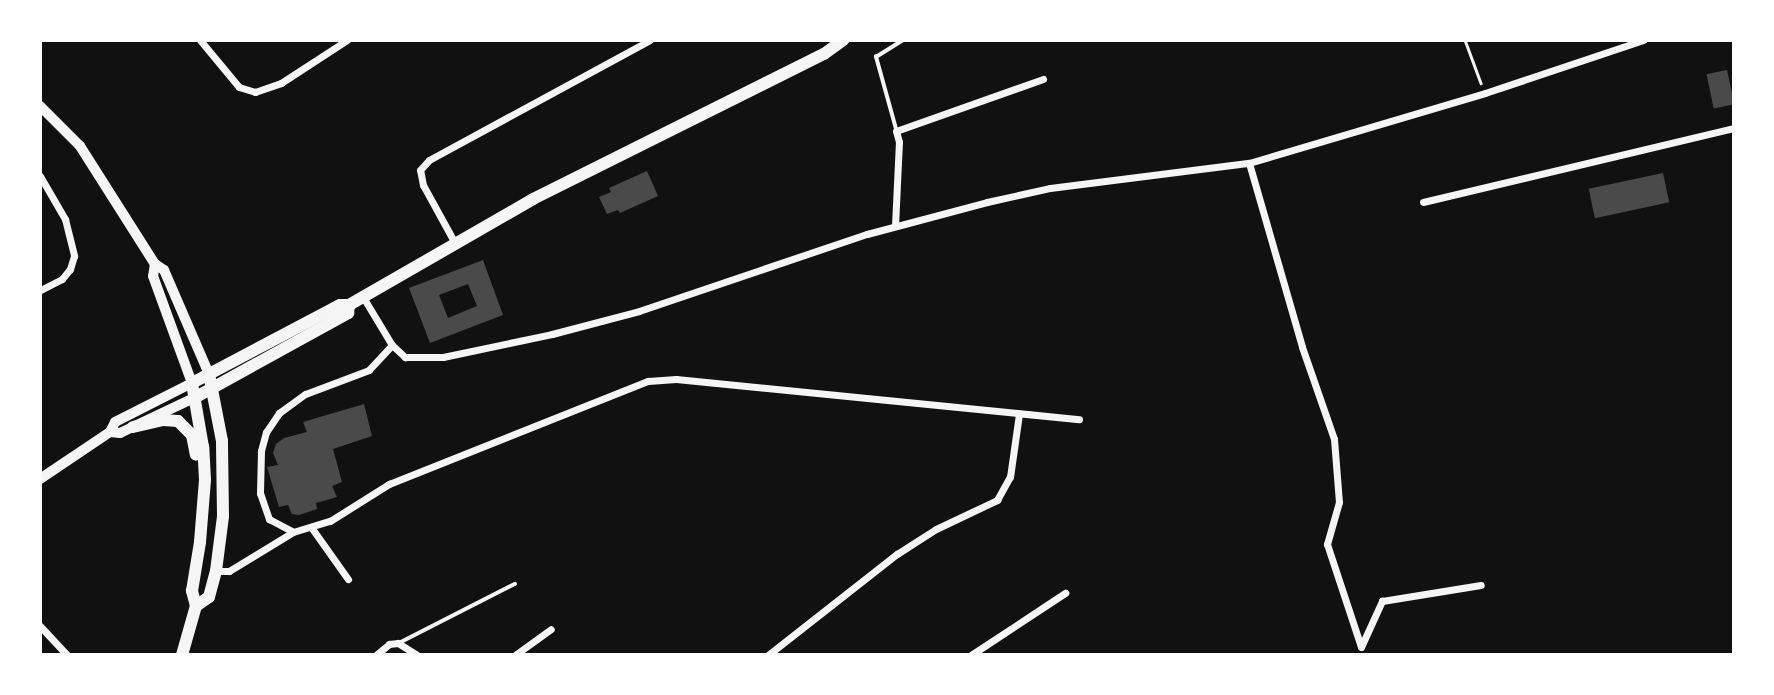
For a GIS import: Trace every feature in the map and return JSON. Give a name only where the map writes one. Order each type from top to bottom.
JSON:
[{"type":"main road","points":[[192,383],[340,304],[349,304],[363,297],[533,199],[824,54],[844,40]]},
{"type":"main road","points":[[40,106],[79,146],[155,264],[164,271],[209,374],[222,441],[223,481],[216,571],[209,597],[196,606]]},
{"type":"main road","points":[[155,264],[153,276],[196,397],[203,447],[204,494],[192,591],[196,606],[182,655]]},
{"type":"main road","points":[[196,397],[348,313],[349,304]]},
{"type":"main road","points":[[133,427],[163,420],[185,424],[195,442],[197,483],[204,494]]},
{"type":"street","points":[[200,40],[239,87],[255,92],[281,83],[347,40]]},
{"type":"street","points":[[456,245],[423,186],[420,170],[429,160],[650,40]]},
{"type":"street","points":[[363,297],[392,345],[404,356],[443,358],[639,311],[895,226],[1050,188],[1250,163],[1485,93],[1643,40]]},
{"type":"street","points":[[895,226],[899,142],[896,131],[1043,79]]},
{"type":"street","points":[[1423,202],[1734,128]]},
{"type":"street","points":[[1250,163],[1302,347],[1335,439],[1339,502],[1327,544],[1361,647],[1382,601],[1481,585]]},
{"type":"street","points":[[40,176],[65,219],[74,256],[70,269],[62,279],[40,290]]},
{"type":"street","points":[[293,532],[269,519],[260,493],[261,451],[266,432],[279,413],[305,394],[369,370],[392,345]]},
{"type":"street","points":[[216,571],[229,571],[293,532],[330,521],[388,484],[648,381],[676,379],[1079,419]]},
{"type":"street","points":[[40,479],[110,432],[115,422],[192,383]]},
{"type":"street","points":[[110,432],[120,433],[196,397]]},
{"type":"street","points":[[768,655],[898,554],[936,529],[997,500],[1010,477],[1019,414]]},
{"type":"street","points":[[311,527],[348,579]]},
{"type":"street","points":[[971,655],[1065,593]]},
{"type":"street","points":[[40,626],[67,655]]},
{"type":"street","points":[[516,655],[551,629]]},
{"type":"street","points":[[376,655],[389,644],[398,643],[417,655]]},
{"type":"lane","points":[[896,131],[876,57],[903,40]]},
{"type":"lane","points":[[398,643],[515,584]]},
{"type":"path","points":[[1465,40],[1485,93]]},
{"type":"building","points":[[1727,70],[1734,104],[1714,109],[1706,74]]},
{"type":"building","points":[[647,171],[658,196],[620,213],[618,210],[607,214],[599,197],[611,192],[609,188]]},
{"type":"building","points":[[1663,173],[1669,202],[1595,218],[1589,189]]},
{"type":"building","points":[[483,260],[503,315],[430,343],[409,288]],"holes":[[[468,284],[477,306],[448,318],[439,295]]]},
{"type":"building","points":[[364,404],[372,436],[333,449],[342,482],[332,486],[337,497],[316,503],[317,509],[299,515],[292,514],[288,505],[279,507],[267,467],[278,465],[273,453],[276,444],[284,438],[307,432],[303,422]]}]
